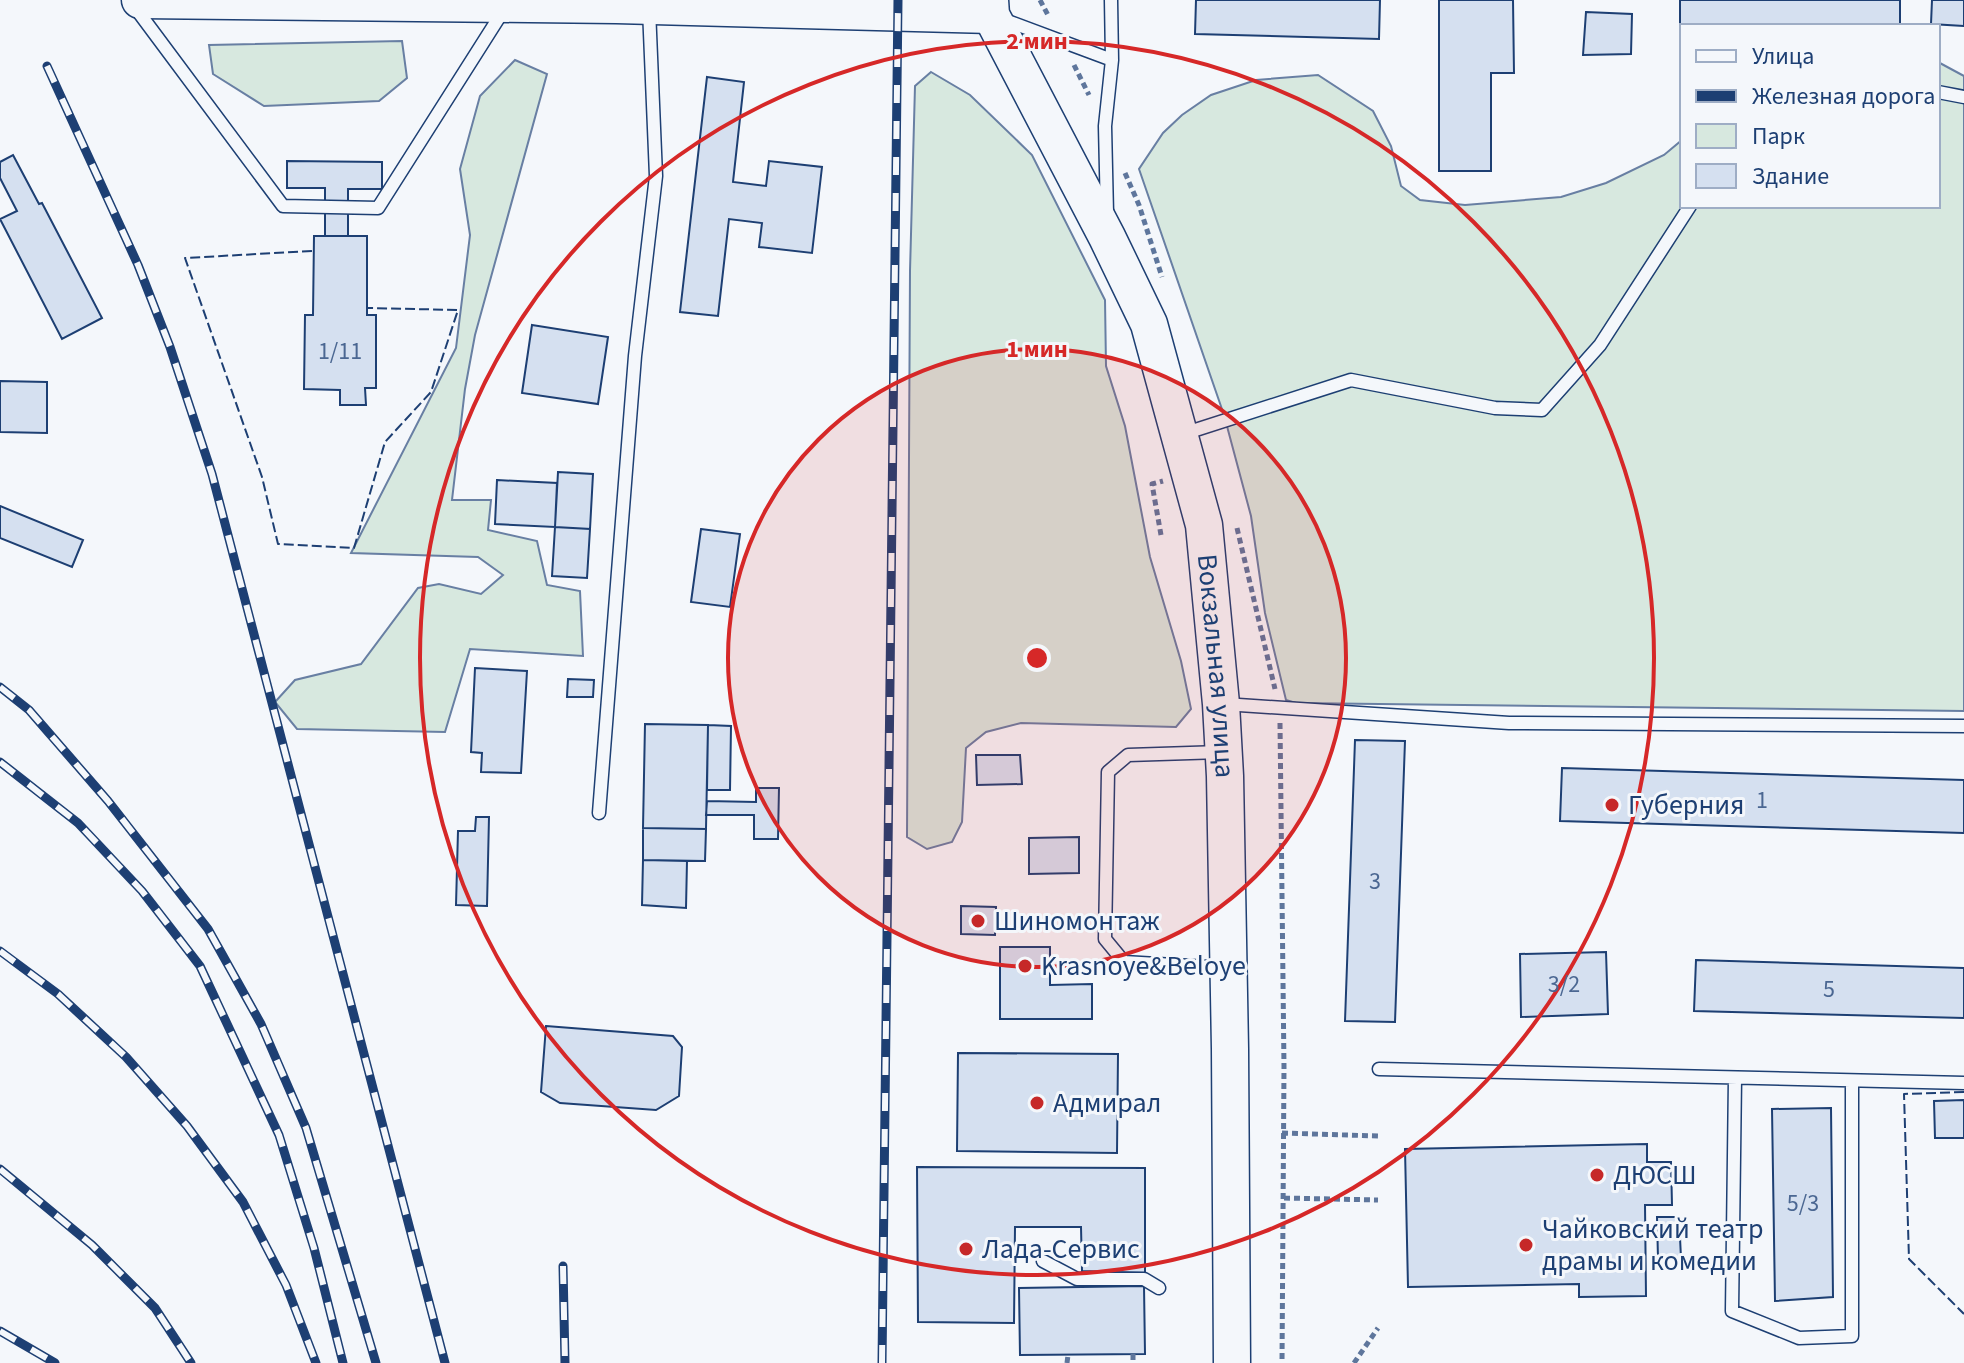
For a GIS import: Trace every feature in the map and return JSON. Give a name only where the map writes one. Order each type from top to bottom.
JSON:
[{"type":"main road","points":[[140,0],[990,8]]},
{"type":"main road","name":"Вокзальная улица","points":[[990,8],[1149,324],[1204,525],[1223,752],[1232,1363]]},
{"type":"lane","points":[[129,0],[283,206],[378,208],[508,4]]},
{"type":"lane","points":[[1107,237],[1105,126],[1112,60],[1111,0]]},
{"type":"lane","points":[[599,813],[635,356],[656,176],[649,6]]},
{"type":"lane","points":[[990,8],[1112,60]]},
{"type":"lane","points":[[1940,92],[1964,97]]},
{"type":"lane","points":[[1180,435],[1351,380],[1495,408],[1542,410],[1600,345],[1689,208]]},
{"type":"lane","points":[[1221,704],[1509,723],[1964,726]]},
{"type":"lane","points":[[1223,752],[1128,755],[1108,772],[1105,939],[1124,962],[1228,968]]},
{"type":"lane","points":[[1379,1069],[1964,1083]]},
{"type":"lane","points":[[1735,1078],[1732,1311],[1799,1338],[1852,1336],[1852,1081]]},
{"type":"lane","points":[[1043,1261],[1077,1279],[1144,1279],[1159,1288]]},
{"type":"path","points":[[1282,1133],[1378,1136]]},
{"type":"path","points":[[1284,1198],[1378,1200]]},
{"type":"path","points":[[1354,1363],[1378,1328]]},
{"type":"path","points":[[1133,1354],[1133,1363]]},
{"type":"path","points":[[1067,1363],[1068,1355]]},
{"type":"green space","points":[[402,41],[407,78],[379,101],[264,106],[213,74],[209,45]]},
{"type":"green space","points":[[515,60],[547,74],[475,335],[465,389],[452,500],[491,500],[488,530],[537,541],[547,585],[580,591],[583,656],[470,649],[445,732],[297,729],[275,702],[295,680],[361,664],[418,588],[439,584],[481,594],[503,575],[478,557],[351,553],[456,348],[470,235],[460,169],[480,96]]},
{"type":"green space","points":[[1940,63],[1964,76],[1964,711],[1296,703],[1286,700],[1265,613],[1251,516],[1224,415],[1139,169],[1163,133],[1211,95],[1256,80],[1318,75],[1373,111],[1391,146],[1401,186],[1420,200],[1465,205],[1561,197],[1606,183],[1664,155],[1680,142],[1680,208],[1940,208]]},
{"type":"green space","points":[[931,72],[970,95],[1032,155],[1105,300],[1106,366],[1125,426],[1150,557],[1181,661],[1191,709],[1176,727],[1021,723],[986,732],[966,748],[962,822],[952,842],[927,849],[907,837],[910,271],[915,86]]},
{"type":"building","points":[[1196,0],[1380,0],[1379,39],[1195,34]]},
{"type":"building","points":[[1439,0],[1513,0],[1514,73],[1491,73],[1491,171],[1439,171]]},
{"type":"building","points":[[1680,0],[1900,0],[1900,24],[1680,24]]},
{"type":"building","points":[[1932,0],[1964,0],[1964,26],[1931,24]]},
{"type":"building","points":[[1586,12],[1632,14],[1631,54],[1583,55]]},
{"type":"building","points":[[707,77],[744,82],[733,182],[766,186],[769,161],[822,167],[812,253],[759,247],[762,223],[729,219],[718,316],[680,312]]},
{"type":"building","points":[[13,155],[39,204],[42,203],[102,318],[62,339],[0,219],[17,211],[0,178],[0,162]]},
{"type":"building","points":[[287,161],[382,162],[382,189],[348,189],[348,236],[325,236],[325,188],[287,188]]},
{"type":"building","points":[[314,236],[367,236],[367,315],[376,315],[376,388],[365,388],[366,405],[340,405],[340,390],[304,389],[305,315],[313,315]]},
{"type":"building","points":[[532,325],[608,337],[598,404],[522,393]]},
{"type":"building","points":[[0,381],[47,382],[47,433],[0,432]]},
{"type":"building","points":[[558,472],[593,474],[590,529],[555,527]]},
{"type":"building","points":[[497,480],[557,483],[555,527],[495,524]]},
{"type":"building","points":[[0,506],[83,540],[72,567],[0,538]]},
{"type":"building","points":[[555,527],[590,529],[587,578],[552,576]]},
{"type":"building","points":[[701,529],[740,534],[730,607],[691,602]]},
{"type":"building","points":[[475,668],[527,671],[521,773],[481,772],[482,753],[471,752]]},
{"type":"building","points":[[568,679],[594,680],[593,697],[567,697]]},
{"type":"building","points":[[645,724],[708,725],[706,829],[643,828]]},
{"type":"building","points":[[708,725],[731,726],[730,790],[707,790]]},
{"type":"building","points":[[1355,740],[1405,741],[1395,1022],[1345,1021]]},
{"type":"building","points":[[976,755],[1020,755],[1022,784],[977,785]]},
{"type":"building","points":[[1562,768],[1964,780],[1964,833],[1560,821]]},
{"type":"building","points":[[756,788],[779,788],[778,839],[754,839],[754,815],[706,815],[707,801],[756,802]]},
{"type":"building","points":[[476,817],[489,817],[487,906],[456,905],[458,831],[475,831]]},
{"type":"building","points":[[643,828],[706,829],[705,861],[643,860]]},
{"type":"building","points":[[1079,837],[1079,873],[1029,874],[1029,838]]},
{"type":"building","points":[[643,860],[687,861],[686,908],[642,905]]},
{"type":"building","name":"Шиномонтаж","points":[[961,906],[996,907],[995,935],[961,934]]},
{"type":"building","name":"Krasnoye&Beloye","points":[[1000,947],[1050,947],[1050,985],[1092,984],[1092,1019],[1000,1019]]},
{"type":"building","points":[[1606,952],[1608,1014],[1521,1017],[1520,954]]},
{"type":"building","points":[[1696,960],[1964,968],[1964,1018],[1694,1011]]},
{"type":"building","points":[[546,1026],[673,1036],[682,1047],[679,1096],[656,1110],[560,1103],[541,1092]]},
{"type":"building","name":"Адмирал","points":[[958,1053],[1118,1054],[1117,1153],[957,1151]]},
{"type":"building","points":[[1964,1100],[1964,1138],[1935,1138],[1934,1101]]},
{"type":"building","points":[[1831,1108],[1833,1297],[1775,1301],[1772,1109]]},
{"type":"building","name":"Чайковский театр драмы и комедии","points":[[1647,1144],[1647,1162],[1671,1162],[1672,1205],[1645,1205],[1646,1296],[1579,1297],[1579,1284],[1408,1287],[1405,1149]]},
{"type":"building","name":"Лада-Сервис","points":[[917,1167],[1145,1168],[1145,1273],[1082,1271],[1081,1227],[1015,1227],[1014,1323],[918,1322]]},
{"type":"building","points":[[1657,1217],[1679,1217],[1681,1258],[1658,1259]]},
{"type":"building","points":[[1144,1286],[1145,1354],[1020,1355],[1019,1288]]},
{"type":"railway","points":[[882,1363],[898,0]]},
{"type":"railway","points":[[47,66],[138,265],[170,347],[212,474],[445,1363]]},
{"type":"railway","points":[[0,687],[29,710],[108,801],[208,929],[261,1024],[306,1128],[376,1363]]},
{"type":"railway","points":[[0,762],[78,823],[142,891],[200,966],[279,1135],[314,1248],[343,1363]]},
{"type":"railway","points":[[0,951],[58,994],[126,1057],[187,1126],[243,1202],[286,1285],[316,1363]]},
{"type":"railway","points":[[0,1169],[92,1245],[155,1308],[191,1363]]},
{"type":"railway","points":[[563,1266],[565,1363]]},
{"type":"railway","points":[[0,1331],[55,1363]]},
{"type":"fence","points":[[312,251],[185,258],[262,477],[278,544],[354,548],[385,442],[431,392],[458,310],[368,308]]},
{"type":"fence","points":[[1964,1092],[1904,1094],[1909,1259],[1964,1314]]},
{"type":"place","name":"Губерния","points":[[1612,805]]},
{"type":"place","name":"Шиномонтаж","points":[[978,921]]},
{"type":"place","name":"Krasnoye&Beloye","points":[[1025,966]]},
{"type":"place","name":"Адмирал","points":[[1037,1103]]},
{"type":"place","name":"ДЮСШ","points":[[1597,1175]]},
{"type":"place","name":"Чайковский театр драмы и комедии","points":[[1526,1245]]},
{"type":"place","name":"Лада-Сервис","points":[[966,1249]]}]
